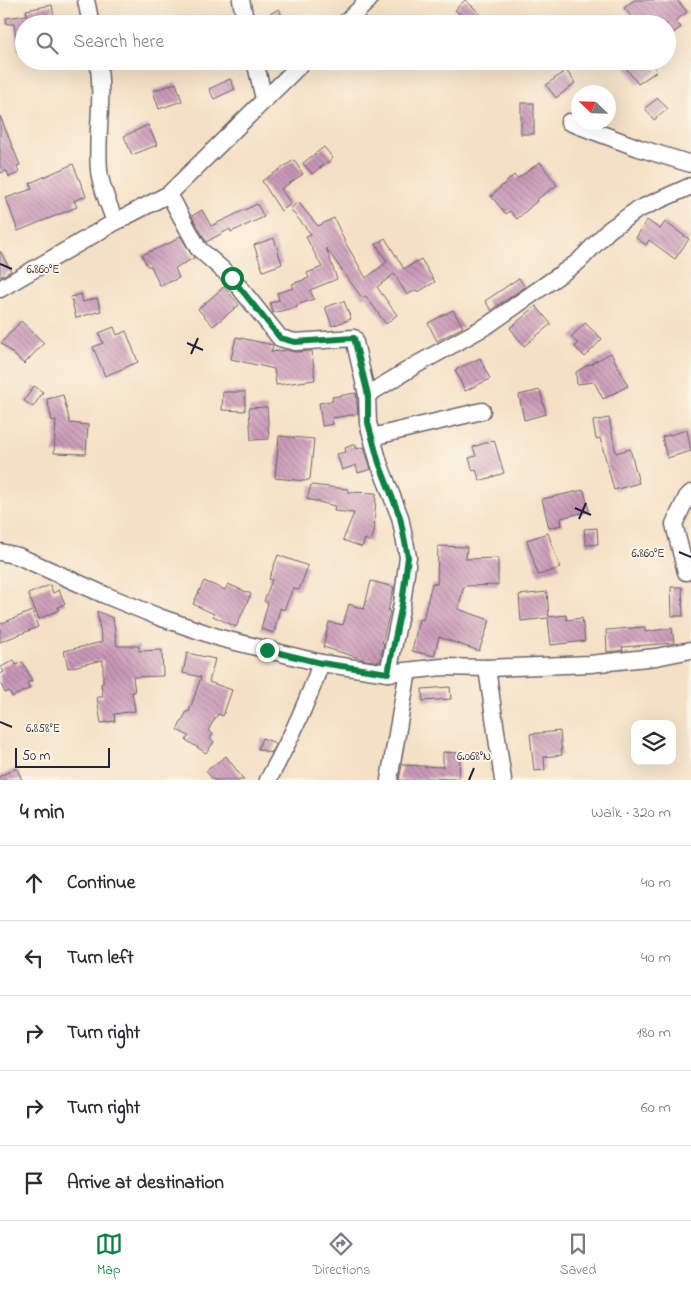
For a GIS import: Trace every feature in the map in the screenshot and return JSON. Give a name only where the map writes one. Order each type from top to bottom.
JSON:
[{"type":"street","points":[[86,0],[89,15]]},
{"type":"street","points":[[241,0],[244,15]]},
{"type":"street","points":[[353,15],[369,0]]},
{"type":"street","points":[[99,70],[99,172],[115,222]]},
{"type":"street","points":[[258,70],[264,99]]},
{"type":"street","points":[[0,289],[115,222],[169,194],[295,70]]},
{"type":"street","points":[[569,122],[639,148],[691,164]]},
{"type":"street","points":[[368,395],[416,365],[488,325],[578,262],[609,230],[637,210],[691,186]]},
{"type":"street","points":[[169,194],[198,248],[232,278],[280,338],[295,342],[354,338],[368,395],[368,423],[379,463],[400,517],[408,557],[402,604],[388,673]]},
{"type":"street","points":[[372,437],[482,411]]},
{"type":"street","points":[[686,572],[674,524],[687,497],[691,494]]},
{"type":"street","points":[[0,552],[18,556],[159,617],[220,638],[321,663],[388,673],[442,667],[487,668],[590,664],[656,657],[691,650]]},
{"type":"street","points":[[268,780],[286,748],[310,696],[321,663]]},
{"type":"street","points":[[487,668],[503,780]]},
{"type":"street","points":[[388,780],[408,671]]},
{"type":"building","points":[[465,0],[481,14],[460,15],[455,10]]},
{"type":"building","points":[[634,0],[677,0],[687,12],[676,20],[676,15],[630,15],[624,8]]},
{"type":"building","points":[[52,5],[54,15],[27,15],[26,10]]},
{"type":"building","points":[[279,9],[282,15],[268,15]]},
{"type":"building","points":[[15,17],[15,31],[14,24],[7,24],[6,18]]},
{"type":"building","points":[[676,22],[681,27],[676,31]]},
{"type":"building","points":[[566,70],[575,83],[556,98],[546,85]]},
{"type":"building","points":[[628,70],[656,70],[657,71],[638,84]]},
{"type":"building","points":[[230,79],[235,89],[214,99],[209,89]]},
{"type":"building","points":[[176,83],[182,101],[159,109],[153,91]]},
{"type":"building","points":[[658,98],[668,109],[654,120],[645,108]]},
{"type":"building","points":[[521,103],[534,103],[534,134],[521,134]]},
{"type":"building","points":[[0,116],[20,165],[17,166],[19,173],[9,177],[7,171],[0,173]]},
{"type":"building","points":[[148,125],[157,145],[132,155],[124,136]]},
{"type":"building","points":[[324,147],[333,158],[312,174],[303,163]]},
{"type":"building","points":[[294,160],[303,174],[281,189],[291,204],[281,211],[262,181]]},
{"type":"building","points":[[540,162],[557,185],[536,200],[517,219],[510,211],[506,214],[491,196],[514,175],[517,179]]},
{"type":"building","points":[[73,164],[86,196],[74,201],[77,207],[18,231],[6,198],[32,189],[30,183]]},
{"type":"building","points":[[298,202],[318,226],[334,218],[345,242],[366,278],[387,262],[376,244],[385,238],[404,269],[421,259],[435,282],[418,292],[416,290],[407,295],[394,274],[377,287],[397,315],[386,324],[366,296],[362,298],[326,248],[337,279],[310,290],[314,299],[297,305],[297,307],[273,313],[270,303],[279,300],[277,293],[294,288],[292,284],[309,278],[307,273],[322,267],[306,237],[311,234],[290,209]]},
{"type":"building","points":[[257,204],[264,217],[231,232],[230,229],[206,242],[192,216],[202,210],[211,226]]},
{"type":"building","points":[[647,220],[660,229],[665,222],[689,239],[675,259],[649,240],[646,245],[636,238]]},
{"type":"building","points":[[180,236],[194,258],[175,268],[179,278],[160,286],[151,266],[147,266],[142,255],[172,242]]},
{"type":"building","points":[[274,238],[282,264],[263,271],[254,245]]},
{"type":"building","points":[[0,251],[11,271],[0,277]]},
{"type":"building","points":[[519,278],[525,287],[491,310],[485,301]]},
{"type":"building","points":[[224,287],[239,305],[213,326],[198,309]]},
{"type":"building","points":[[81,294],[83,302],[97,298],[101,311],[76,318],[71,297]]},
{"type":"building","points":[[344,301],[351,319],[332,326],[325,307]]},
{"type":"building","points":[[536,306],[551,324],[524,346],[510,328]]},
{"type":"building","points":[[453,310],[463,327],[437,341],[428,323]]},
{"type":"building","points":[[21,321],[44,343],[24,364],[1,343]]},
{"type":"building","points":[[585,323],[602,339],[585,357],[575,347],[578,344],[571,337]]},
{"type":"building","points":[[114,327],[117,335],[126,331],[138,362],[105,376],[93,347],[103,343],[99,333]]},
{"type":"building","points":[[236,337],[273,345],[271,352],[287,350],[295,352],[312,351],[315,380],[276,385],[274,369],[231,359]]},
{"type":"building","points":[[611,353],[628,386],[603,399],[594,382],[577,384],[576,372]]},
{"type":"building","points":[[480,358],[490,379],[465,391],[455,370]]},
{"type":"building","points":[[34,386],[43,392],[33,407],[24,401]]},
{"type":"building","points":[[540,390],[546,414],[524,420],[519,395]]},
{"type":"building","points":[[223,392],[245,392],[245,411],[222,410]]},
{"type":"building","points":[[356,393],[358,414],[332,418],[333,424],[322,426],[319,403],[333,401],[332,397]]},
{"type":"building","points":[[63,395],[70,423],[88,425],[86,454],[54,453],[56,420],[52,421],[47,399]]},
{"type":"building","points":[[267,407],[269,439],[251,440],[249,408]]},
{"type":"building","points":[[609,418],[616,453],[630,449],[639,483],[614,490],[600,438],[596,439],[593,421]]},
{"type":"building","points":[[687,430],[691,451],[667,458],[662,437]]},
{"type":"building","points":[[279,436],[314,439],[310,479],[305,481],[275,478]]},
{"type":"building","points":[[494,440],[504,473],[480,481],[476,470],[473,471],[469,458],[476,456],[473,447]]},
{"type":"building","points":[[355,444],[357,449],[364,447],[371,469],[358,473],[356,465],[342,470],[337,454],[346,452],[345,448]]},
{"type":"building","points":[[311,485],[348,489],[348,492],[376,493],[374,533],[370,542],[365,539],[362,547],[343,540],[354,513],[334,511],[335,506],[307,499]]},
{"type":"building","points":[[584,490],[589,511],[561,518],[562,525],[549,528],[542,499]]},
{"type":"building","points":[[597,528],[598,544],[586,545],[584,529]]},
{"type":"building","points":[[548,533],[560,568],[538,575],[527,540]]},
{"type":"building","points":[[438,546],[467,547],[466,559],[498,558],[498,585],[464,586],[458,609],[490,620],[479,651],[439,637],[434,656],[412,651],[419,619],[423,620],[432,583],[437,584]]},
{"type":"building","points":[[278,555],[308,566],[299,590],[293,588],[284,610],[280,608],[274,633],[261,629],[268,603],[264,601],[272,580],[269,579]]},
{"type":"building","points":[[204,581],[225,590],[228,584],[251,594],[236,627],[193,604]]},
{"type":"building","points":[[371,581],[394,587],[382,643],[384,643],[380,662],[366,660],[323,647],[329,622],[343,625],[349,604],[364,609]]},
{"type":"building","points":[[50,585],[53,593],[59,590],[65,604],[58,607],[59,610],[39,619],[28,594]]},
{"type":"building","points":[[671,587],[682,587],[683,616],[672,616]]},
{"type":"building","points":[[547,592],[549,617],[566,615],[567,620],[582,618],[585,641],[551,645],[548,618],[521,621],[519,595]]},
{"type":"building","points":[[32,611],[38,627],[0,642],[0,624]]},
{"type":"building","points":[[97,611],[113,618],[117,646],[139,646],[139,651],[162,650],[163,676],[133,677],[135,692],[132,692],[135,711],[114,714],[115,721],[101,723],[97,697],[103,697],[101,684],[103,683],[103,660],[68,668],[64,651],[102,642]]},
{"type":"building","points":[[645,627],[645,632],[672,628],[674,643],[622,647],[623,650],[607,652],[606,630]]},
{"type":"building","points":[[187,653],[215,659],[209,682],[232,690],[223,716],[218,714],[208,730],[213,734],[210,739],[214,742],[206,753],[186,740],[189,736],[177,730],[187,711],[189,712],[201,677],[183,673]]},
{"type":"building","points":[[14,660],[16,665],[23,662],[32,681],[27,683],[30,688],[12,697],[9,691],[5,693],[0,682],[0,674],[4,672],[1,667]]},
{"type":"building","points":[[450,687],[451,699],[423,701],[422,689]]},
{"type":"building","points":[[560,731],[562,755],[544,757],[545,770],[534,771],[530,734]]},
{"type":"building","points":[[262,738],[276,743],[271,753],[258,749]]},
{"type":"building","points":[[443,752],[460,753],[459,779],[425,778],[425,780],[399,780],[402,765],[443,767]]},
{"type":"building","points":[[226,756],[244,780],[213,780],[206,771]]},
{"type":"building","points":[[17,768],[22,780],[0,780],[0,776]]},
{"type":"route","points":[[232,278],[280,338],[295,342],[354,338],[368,395],[368,423],[379,463],[400,517],[408,557],[402,604],[388,673],[321,663],[267,650]]}]
